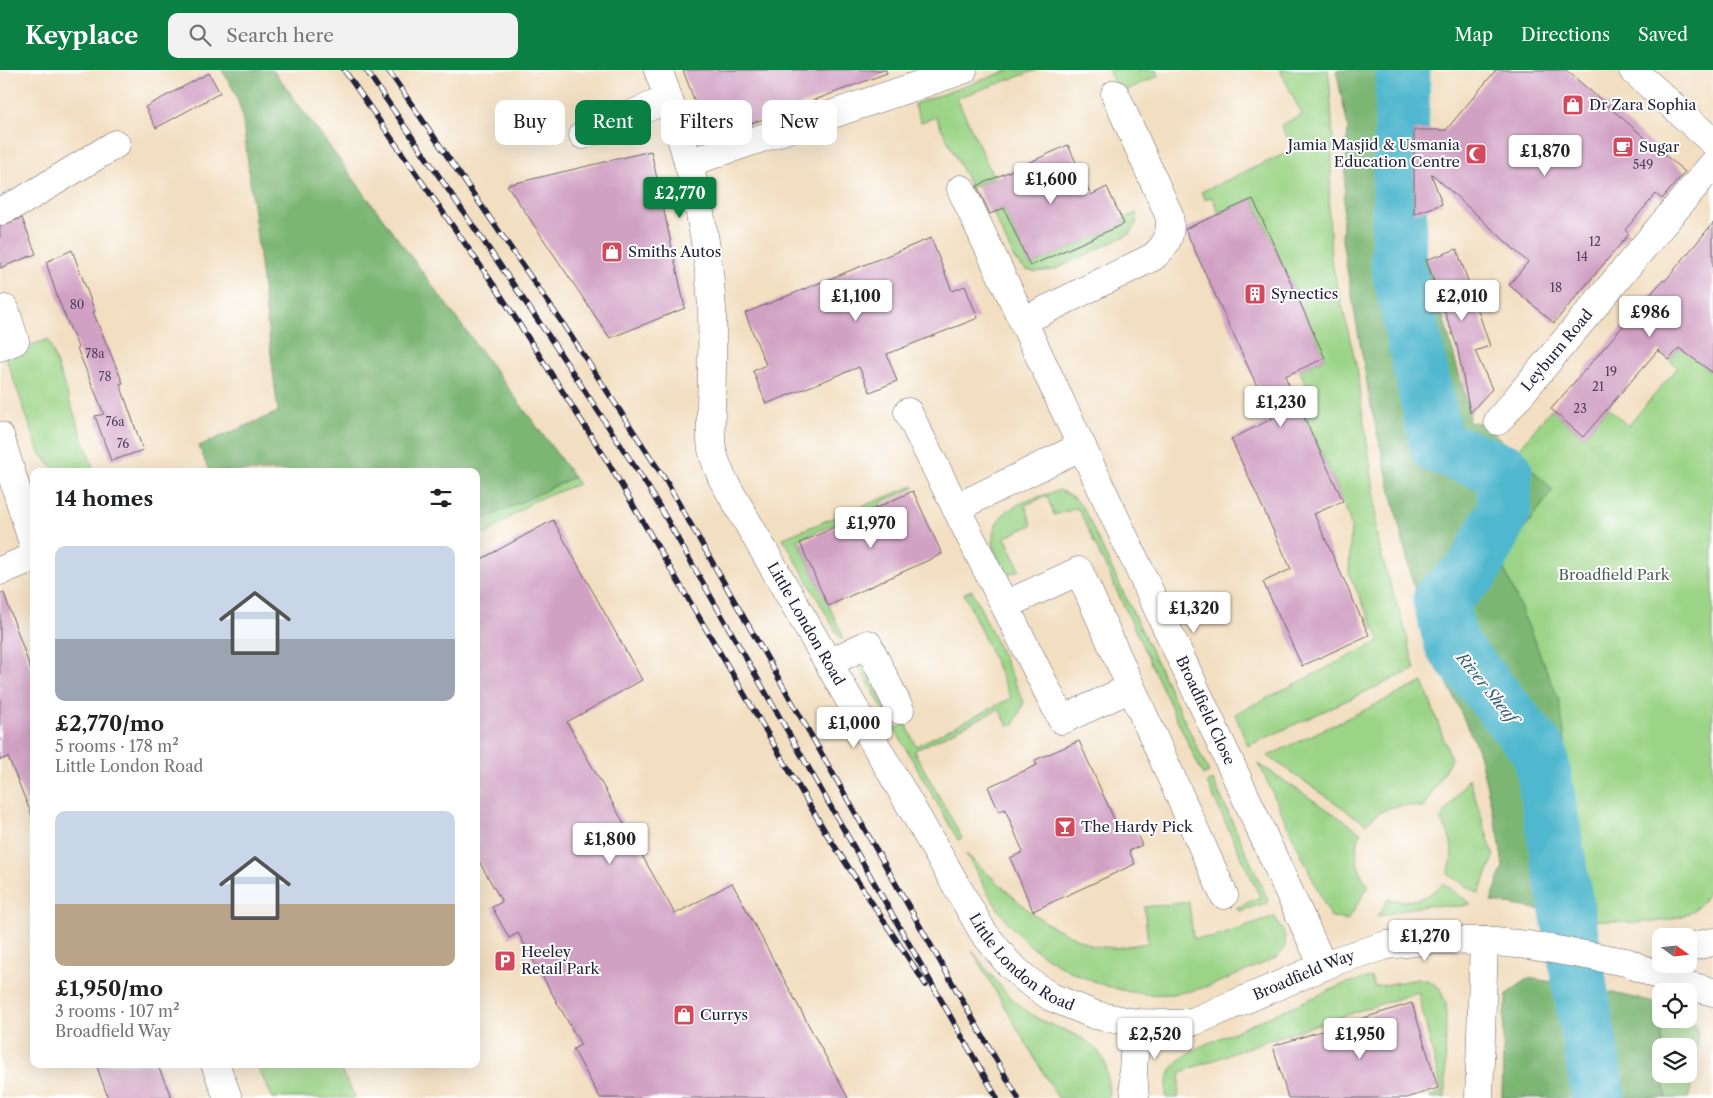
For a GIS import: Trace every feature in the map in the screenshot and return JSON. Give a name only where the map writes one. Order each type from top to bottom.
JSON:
[{"type":"main road","name":"Little London Road","points":[[658,70],[688,163],[701,214],[707,250],[712,309],[712,449],[722,478],[983,932],[1008,963],[1027,980],[1052,997],[1094,1015],[1136,1023]]},
{"type":"main road","points":[[688,163],[963,70]]},
{"type":"main road","points":[[1633,70],[1713,142]]},
{"type":"main road","points":[[1023,321],[1153,257],[1163,248],[1168,239],[1171,227],[1169,215],[1115,94]]},
{"type":"main road","points":[[651,106],[668,99]]},
{"type":"main road","points":[[0,211],[22,201],[116,144]]},
{"type":"main road","name":"Leyburn Road","points":[[1498,421],[1713,164]]},
{"type":"main road","name":"Broadfield Close","points":[[961,189],[1232,765],[1323,966]]},
{"type":"main road","points":[[0,347],[14,341],[5,309]]},
{"type":"main road","points":[[908,412],[1062,720],[1131,688]]},
{"type":"main road","points":[[0,436],[30,534]]},
{"type":"main road","points":[[956,508],[1082,446]]},
{"type":"main road","points":[[0,571],[30,558]]},
{"type":"main road","points":[[1005,605],[1079,571],[1224,895]]},
{"type":"main road","points":[[829,663],[868,644],[900,710]]},
{"type":"main road","name":"Broadfield Way","points":[[1136,1023],[1180,1024],[1195,1021],[1323,966],[1387,945],[1432,940],[1484,941],[1528,945],[1618,960],[1672,981],[1713,992]]},
{"type":"main road","points":[[1479,1098],[1484,941]]},
{"type":"main road","points":[[1698,944],[1713,942]]},
{"type":"main road","name":"Broadfield Way","points":[[1618,960],[1652,954]]},
{"type":"main road","points":[[1135,1098],[1133,1071],[1136,1023]]},
{"type":"green space","points":[[222,70],[273,70],[574,477],[480,521],[480,468],[208,468],[199,446],[278,412],[242,114],[235,92]]},
{"type":"green space","points":[[1010,70],[1037,70],[957,98],[994,178],[971,188],[936,117],[921,122],[914,104]]},
{"type":"green space","points":[[1108,70],[1156,70],[1159,76],[1124,91],[1116,87]]},
{"type":"green space","points":[[1280,70],[1328,70],[1333,140],[1329,206],[1331,259],[1358,373],[1375,496],[1376,530],[1382,558],[1405,629],[1415,669],[1248,746],[1235,714],[1380,641],[1349,574],[1351,525],[1343,501],[1295,395],[1308,389],[1299,370],[1325,358],[1253,199],[1219,214],[1212,197],[1205,200],[1201,192],[1293,150],[1281,125],[1302,115]]},
{"type":"green space","points":[[1336,70],[1415,70],[1414,214],[1470,413],[1468,422],[1482,423],[1516,453],[1553,490],[1501,561],[1559,700],[1579,831],[1596,920],[1491,902],[1503,866],[1499,838],[1478,750],[1431,647],[1421,616],[1372,412],[1342,240],[1348,127]]},
{"type":"green space","points":[[1004,208],[1030,266],[1123,224],[1122,220],[1136,213],[1137,222],[1131,233],[1054,270],[1034,272],[1026,270],[1015,260],[993,213]]},
{"type":"green space","points":[[48,339],[93,468],[52,468],[39,452],[5,355]]},
{"type":"green space","name":"Broadfield Park","points":[[1668,339],[1713,373],[1713,879],[1710,889],[1701,903],[1689,913],[1678,917],[1655,922],[1596,920],[1579,831],[1501,561],[1553,490],[1516,453],[1551,409],[1583,437],[1608,408],[1628,426],[1678,367],[1669,360],[1679,349]]},
{"type":"green space","points":[[574,477],[578,484],[532,502],[488,533],[480,535],[480,521]]},
{"type":"green space","points":[[913,486],[914,488],[880,503],[881,505],[841,524],[839,522],[798,540],[844,638],[841,640],[783,538]]},
{"type":"green space","points":[[1059,490],[1074,498],[1085,512],[1209,772],[1203,775],[1078,508],[1054,515],[1047,496],[1025,505],[1032,525],[1005,537],[1020,570],[1006,575],[993,544],[995,528],[1000,519],[1007,511],[1027,501]]},
{"type":"green space","points":[[972,590],[1024,702],[1014,725],[1008,726],[999,709],[914,751],[962,838],[958,840],[858,665],[864,666],[897,728],[906,724],[916,746],[1011,698],[964,593]]},
{"type":"green space","points":[[1423,682],[1451,759],[1423,808],[1415,806],[1392,807],[1378,813],[1366,824],[1268,756]]},
{"type":"green space","points":[[1259,764],[1361,832],[1357,847],[1357,860],[1361,874],[1369,886],[1347,921],[1330,916]]},
{"type":"green space","points":[[1469,778],[1494,857],[1479,894],[1448,874],[1452,859],[1452,846],[1448,833],[1440,820]]},
{"type":"green space","points":[[1213,780],[1269,902],[1240,911],[1236,908],[1260,897],[1207,783]]},
{"type":"green space","points":[[966,854],[1029,911],[1053,927],[1093,946],[1114,948],[1148,943],[1144,907],[1189,902],[1193,938],[1212,938],[1275,917],[1285,937],[1285,947],[1278,957],[1226,980],[1199,989],[1171,994],[1151,994],[1129,992],[1108,986],[1086,979],[1066,969],[1029,944],[1014,930],[1000,912]]},
{"type":"green space","points":[[1443,883],[1471,904],[1460,906],[1424,906],[1377,917],[1388,899],[1404,901],[1418,899],[1430,894]]},
{"type":"green space","points":[[971,949],[998,984],[1022,1007],[1041,1020],[1074,1034],[1094,1047],[1106,1067],[1109,1098],[1058,1098]]},
{"type":"green space","points":[[1371,977],[1374,987],[1417,979],[1427,980],[1440,988],[1446,1004],[1445,1098],[1431,1098],[1430,1096],[1442,1092],[1418,992],[1266,1041],[1181,1072],[1178,1098],[1166,1098],[1166,1088],[1173,1068],[1182,1058],[1197,1048],[1344,984]]},
{"type":"green space","points":[[1528,978],[1564,984],[1584,1078],[1581,1098],[1502,1098],[1504,1013],[1507,994]]},
{"type":"green space","points":[[1603,991],[1652,1002],[1652,1028],[1661,1028],[1661,1038],[1652,1038],[1652,1083],[1665,1083],[1666,1098],[1616,1098],[1618,1070]]},
{"type":"green space","points":[[1661,1028],[1696,1028],[1697,1032],[1697,1038],[1661,1038]]},
{"type":"green space","points":[[258,1068],[339,1068],[356,1098],[273,1098]]},
{"type":"green space","points":[[1665,1083],[1692,1083],[1688,1098],[1666,1098]]},
{"type":"water","points":[[1564,984],[1603,991],[1618,1070],[1616,1098],[1581,1098],[1584,1078]]},
{"type":"building","points":[[683,70],[886,70],[887,73],[815,100],[762,100],[762,120],[752,123],[752,100],[694,100]]},
{"type":"building","points":[[1496,70],[1566,70],[1685,172],[1662,199],[1656,194],[1625,230],[1629,234],[1554,323],[1509,285],[1528,262],[1431,173],[1442,204],[1414,214],[1414,130],[1446,130]]},
{"type":"building","points":[[209,73],[220,93],[156,128],[145,107]]},
{"type":"building","points":[[1068,145],[1091,195],[1107,187],[1124,224],[1030,266],[1004,208],[990,214],[977,186]]},
{"type":"building","name":"Smiths Autos","points":[[651,151],[685,308],[610,338],[507,185]]},
{"type":"building","points":[[1253,199],[1325,358],[1285,376],[1343,501],[1314,514],[1369,635],[1302,666],[1263,582],[1291,569],[1231,439],[1272,419],[1185,229]]},
{"type":"building","points":[[22,218],[36,254],[0,268],[0,226]]},
{"type":"building","points":[[1713,223],[1713,373],[1679,348],[1669,360],[1658,350],[1583,437],[1551,409],[1663,280],[1665,281]]},
{"type":"building","points":[[931,238],[952,291],[965,286],[978,318],[887,354],[897,381],[870,392],[859,367],[766,404],[753,371],[766,365],[745,313]]},
{"type":"building","points":[[1457,249],[1490,346],[1475,351],[1492,389],[1470,413],[1457,346],[1426,260]]},
{"type":"building","points":[[72,250],[95,312],[93,312],[123,383],[120,384],[143,450],[111,461],[95,416],[104,414],[58,299],[46,262]]},
{"type":"building","points":[[913,491],[942,554],[828,606],[800,543]]},
{"type":"building","points":[[553,520],[642,680],[567,722],[675,914],[732,883],[848,1098],[600,1098],[573,1049],[581,1045],[518,933],[509,938],[492,907],[502,902],[480,863],[480,560]]},
{"type":"building","points":[[0,593],[4,593],[30,668],[30,811],[8,757],[0,760]]},
{"type":"building","name":"The Hardy Pick","points":[[1079,741],[1119,830],[1132,824],[1142,845],[1129,851],[1135,864],[1033,911],[1010,858],[1023,852],[1005,809],[999,812],[988,787],[1037,765],[1035,760]]},
{"type":"building","points":[[1412,1003],[1438,1088],[1407,1098],[1288,1098],[1273,1046]]},
{"type":"building","points":[[97,1068],[159,1068],[172,1098],[108,1098]]},
{"type":"waterway","name":"River Sheaf","points":[[1403,70],[1398,265],[1437,446],[1505,471],[1504,510],[1474,569],[1440,600],[1452,645],[1540,752],[1599,1098]]},
{"type":"railway","points":[[344,70],[498,291],[606,459],[826,833],[926,985]]},
{"type":"railway","points":[[366,70],[548,335],[650,490],[997,1098]]},
{"type":"railway","points":[[388,70],[563,324],[666,481],[1018,1098]]},
{"type":"place","name":"Dr Zara Sophia","points":[[1573,105]]},
{"type":"place","name":"Sugar","points":[[1623,147]]},
{"type":"place","name":"Jamia Masjid & Usmania Education Centre","points":[[1476,154]]},
{"type":"place","name":"Smiths Autos","points":[[612,252]]},
{"type":"place","name":"Synectics","points":[[1255,294]]},
{"type":"place","name":"The Hardy Pick","points":[[1065,827]]},
{"type":"place","name":"Heeley Retail Park","points":[[505,961]]},
{"type":"place","name":"Currys","points":[[684,1015]]}]
